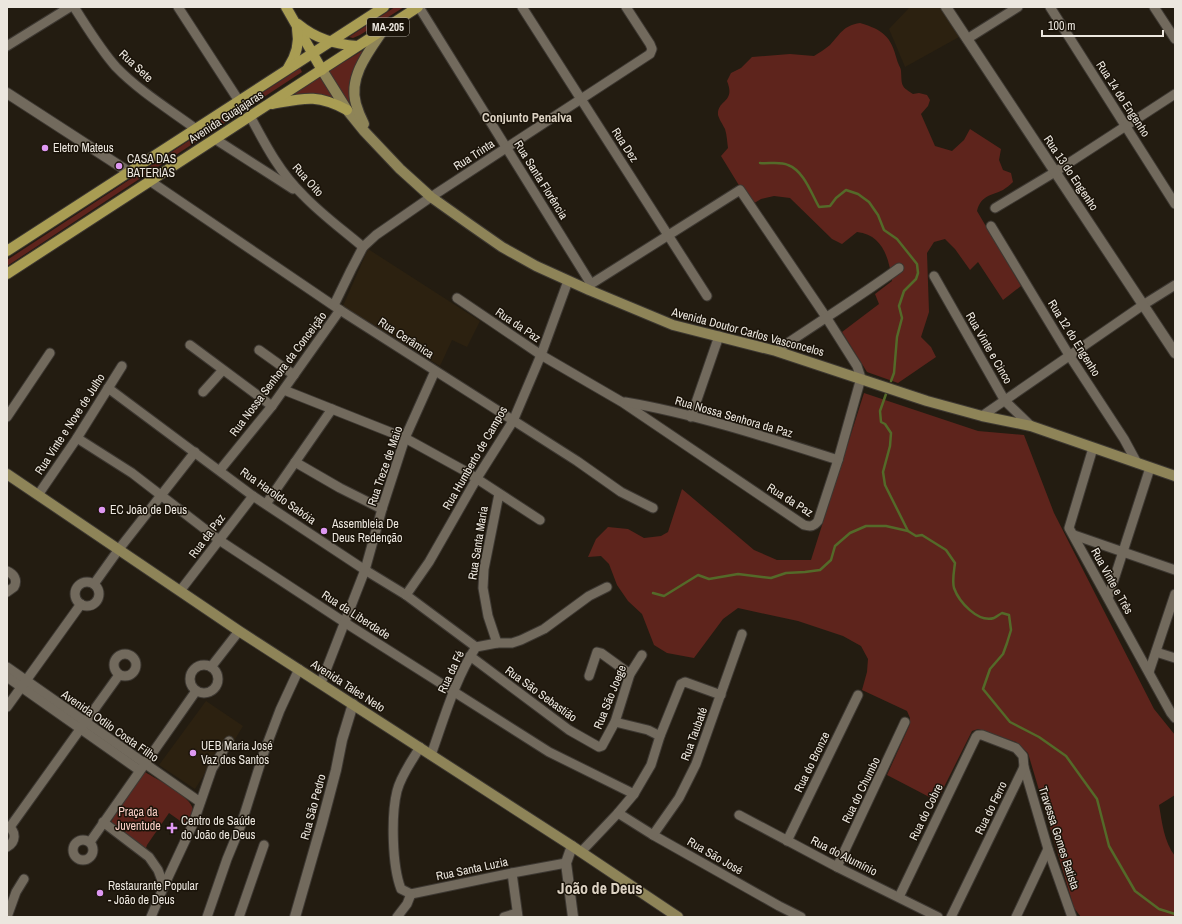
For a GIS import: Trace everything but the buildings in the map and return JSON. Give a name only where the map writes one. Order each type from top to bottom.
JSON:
[{"type":"main road","points":[[286,7],[322,70]]},
{"type":"main road","name":"Avenida Guajajaras","points":[[7,251],[384,7]]},
{"type":"main road","name":"Avenida Guajajaras","points":[[7,274],[419,7]]},
{"type":"main road","points":[[295,22],[310,33],[330,42],[357,46]]},
{"type":"main road","points":[[286,70],[295,56],[298,42],[295,22]]},
{"type":"main road","name":"Avenida Doutor Carlos Vasconcelos","points":[[376,143],[355,103],[354,88],[361,66],[384,30]]},
{"type":"main road","name":"Avenida Doutor Carlos Vasconcelos","points":[[322,70],[347,110],[400,169],[431,197],[502,247],[536,266],[568,281],[590,287],[662,322],[776,351],[927,400],[982,416],[1032,426],[1175,476]]},
{"type":"main road","points":[[268,105],[305,99],[316,99],[328,101],[347,110]]},
{"type":"main road","name":"Avenida Tales Neto","points":[[7,474],[239,631],[577,849],[678,917]]},
{"type":"street","points":[[7,46],[70,7]]},
{"type":"street","name":"Rua Sete","points":[[74,7],[102,50],[133,83],[196,129]]},
{"type":"street","points":[[178,7],[239,101]]},
{"type":"street","name":"Rua Santa Florência","points":[[419,7],[507,148],[590,287]]},
{"type":"street","name":"Rua Dez","points":[[522,7],[707,296]]},
{"type":"street","name":"Rua Trinta","points":[[337,308],[351,270],[363,247],[376,235],[431,197],[650,54],[652,49],[626,7]]},
{"type":"street","name":"Rua 13 do Engenho","points":[[946,7],[1175,353]]},
{"type":"street","points":[[967,39],[1018,7]]},
{"type":"street","name":"Rua 14 do Engenho","points":[[1050,7],[1175,204]]},
{"type":"street","points":[[1154,7],[1175,39]]},
{"type":"street","points":[[7,93],[129,172]]},
{"type":"street","points":[[995,208],[1056,172],[1175,94]]},
{"type":"street","name":"Rua Oito","points":[[250,116],[287,177],[303,195],[363,247]]},
{"type":"street","points":[[216,138],[303,195]]},
{"type":"street","name":"Rua Cerâmica","points":[[150,181],[337,308],[577,461],[621,492],[653,508]]},
{"type":"street","points":[[590,287],[668,235],[740,190],[826,317],[856,366],[861,378]]},
{"type":"street","name":"Rua 12 do Engenho","points":[[991,226],[1070,355],[1124,439],[1137,463]]},
{"type":"street","points":[[776,351],[899,268]]},
{"type":"street","name":"Rua Vinte e Cinco","points":[[934,276],[1005,400],[1032,426]]},
{"type":"street","name":"Rua Humberto de Campos","points":[[406,595],[429,562],[477,478],[513,421],[568,281]]},
{"type":"street","points":[[982,416],[1143,305],[1175,285]]},
{"type":"street","name":"Rua da Paz","points":[[457,298],[540,355],[622,402],[804,525],[815,525],[818,521],[838,460],[861,378]]},
{"type":"street","name":"Rua Nossa Senhora da Conceição","points":[[220,470],[284,390],[337,308]]},
{"type":"street","points":[[691,417],[719,336]]},
{"type":"street","points":[[190,345],[222,371],[272,406]]},
{"type":"street","points":[[259,350],[294,375]]},
{"type":"street","points":[[7,417],[50,353]]},
{"type":"street","name":"Rua Vinte e Nove de Julho","points":[[38,495],[77,438],[122,366]]},
{"type":"street","points":[[202,392],[222,371]]},
{"type":"street","name":"Rua Treze de Maio","points":[[321,683],[365,570],[382,509],[406,438],[435,371]]},
{"type":"street","name":"Rua Haroldo Sabóia","points":[[108,388],[253,496],[365,570],[406,595],[476,647]]},
{"type":"street","points":[[284,390],[406,438],[477,478],[498,494],[540,520]]},
{"type":"street","name":"Rua Nossa Senhora da Paz","points":[[622,402],[691,417],[772,439],[838,460]]},
{"type":"street","points":[[266,504],[332,409]]},
{"type":"street","name":"Rua da Liberdade","points":[[77,438],[132,473],[219,540],[344,622],[548,752],[634,794]]},
{"type":"street","name":"Rua Vinte e Três","points":[[1094,448],[1069,528],[1175,718]]},
{"type":"street","points":[[94,584],[119,549],[195,452]]},
{"type":"street","points":[[295,462],[340,488],[382,509]]},
{"type":"street","points":[[1108,598],[1150,468]]},
{"type":"street","name":"Rua Santa Maria","points":[[497,643],[488,616],[482,588],[485,562],[498,494]]},
{"type":"street","name":"Rua da Paz","points":[[180,591],[253,496]]},
{"type":"street","points":[[1074,535],[1175,570]]},
{"type":"street","points":[[7,571],[13,575],[16,581],[14,587],[7,592]]},
{"type":"street","points":[[84,582],[94,584],[98,592],[97,600],[90,605],[81,604],[78,602],[75,596],[76,589],[84,582]]},
{"type":"street","name":"Rua da Fé","points":[[431,755],[454,691],[470,656],[476,647],[497,643],[512,643],[544,629],[589,596],[607,587]]},
{"type":"street","points":[[1149,672],[1175,594]]},
{"type":"street","points":[[7,707],[81,604]]},
{"type":"street","points":[[211,667],[239,631]]},
{"type":"street","name":"Rua Taubaté","points":[[653,835],[679,798],[696,764],[742,634]]},
{"type":"street","points":[[589,676],[597,652],[601,653],[630,674]]},
{"type":"street","points":[[1156,652],[1175,658]]},
{"type":"street","name":"Rua São Joege","points":[[599,747],[602,746],[615,722],[630,674],[642,655]]},
{"type":"street","name":"Rua São Sebastião","points":[[470,656],[569,730],[599,747]]},
{"type":"street","points":[[202,665],[211,667],[217,674],[218,678],[216,686],[209,692],[204,693],[196,691],[190,683],[190,673],[197,666],[202,665]]},
{"type":"street","name":"Avenida Odilo Costa Filho","points":[[7,667],[24,684],[141,767],[200,802]]},
{"type":"street","points":[[207,917],[227,859],[241,825],[262,755],[280,710],[299,669]]},
{"type":"street","points":[[7,847],[12,843],[14,836],[14,833],[8,827],[119,675]]},
{"type":"street","name":"Avenida Odilo Costa Filho","points":[[7,676],[24,684]]},
{"type":"street","points":[[573,917],[566,863],[577,849],[618,814],[634,794],[651,765],[660,736],[681,684],[685,682],[721,695]]},
{"type":"street","points":[[90,842],[141,767],[196,691]]},
{"type":"street","name":"Rua do Bronze","points":[[787,841],[858,695]]},
{"type":"street","name":"Rua São Pedro","points":[[295,917],[326,808],[342,740],[353,704]]},
{"type":"street","points":[[615,722],[648,730],[660,736]]},
{"type":"street","name":"Rua do Chumbo","points":[[837,867],[905,722]]},
{"type":"street","name":"Rua do Cobre","points":[[899,897],[976,737],[978,735],[982,735],[1016,748],[1023,756],[1024,767]]},
{"type":"street","points":[[151,917],[193,824],[212,769],[229,741]]},
{"type":"street","points":[[397,917],[407,904],[411,894],[401,889],[396,867],[393,837],[395,802],[397,790],[402,778],[420,747]]},
{"type":"street","name":"Travessa Gomes Batista","points":[[1024,767],[1048,849],[1072,917]]},
{"type":"street","name":"Rua do Ferro","points":[[951,917],[1024,767]]},
{"type":"street","name":"Rua São José","points":[[618,814],[779,906],[801,917]]},
{"type":"street","name":"Rua do Alumínio","points":[[738,815],[837,867],[938,917]]},
{"type":"street","points":[[103,822],[155,864],[164,870],[171,871]]},
{"type":"street","points":[[239,917],[264,846]]},
{"type":"street","points":[[1016,917],[1048,849]]},
{"type":"street","name":"Rua Santa Luzia","points":[[411,894],[566,863]]},
{"type":"street","points":[[155,864],[164,886]]},
{"type":"street","points":[[504,917],[518,915],[512,873]]},
{"type":"street","points":[[7,917],[14,897],[24,878]]},
{"type":"shaded area","points":[[910,7],[941,7],[959,37],[905,67],[889,29]]},
{"type":"shaded area","points":[[368,249],[480,321],[467,347],[452,340],[440,366],[343,306]]},
{"type":"shaded area","name":"UEB Maria José Vaz dos Santos","points":[[206,701],[243,726],[234,741],[228,737],[195,789],[159,765]]},
{"type":"green space","points":[[395,7],[404,7],[360,35],[353,38],[349,37]]},
{"type":"green space","points":[[860,23],[875,28],[889,40],[901,69],[902,85],[913,94],[919,93],[927,95],[930,100],[928,106],[921,114],[935,146],[952,151],[964,140],[970,129],[1001,149],[999,160],[1003,170],[1011,173],[1013,182],[1003,190],[984,199],[977,211],[1021,286],[1003,300],[978,262],[970,270],[955,249],[945,239],[934,242],[927,253],[929,312],[921,337],[931,347],[936,357],[898,383],[867,372],[842,332],[879,304],[875,294],[892,281],[889,264],[879,243],[866,234],[857,232],[842,244],[832,239],[790,198],[774,196],[761,199],[751,205],[721,156],[728,148],[726,131],[718,115],[718,110],[728,97],[729,88],[727,81],[731,73],[741,68],[752,57],[790,54],[814,56],[830,45],[846,28]]},
{"type":"green space","points":[[362,51],[351,77],[349,89],[350,103],[346,100],[327,72]]},
{"type":"green space","points":[[300,68],[302,72],[7,266],[7,260]]},
{"type":"green space","points":[[320,77],[337,100],[317,94],[293,94]]},
{"type":"green space","points":[[864,393],[978,431],[1024,435],[1054,513],[1154,709],[1175,735],[1175,795],[1159,805],[1162,825],[1168,845],[1175,856],[1175,917],[1081,917],[1074,908],[1028,753],[1016,742],[978,729],[972,731],[937,801],[887,775],[910,724],[910,718],[907,711],[862,690],[867,672],[868,659],[861,646],[843,636],[798,621],[738,608],[723,619],[694,658],[667,653],[654,645],[642,614],[628,601],[617,585],[609,564],[601,556],[588,557],[596,539],[608,527],[628,529],[644,538],[661,536],[668,532],[682,489],[754,550],[777,560],[811,560]]},
{"type":"green space","name":"Praça da Juventude","points":[[145,772],[165,783],[187,799],[193,812],[186,825],[169,813],[147,845],[145,851],[110,825],[115,814]]},
{"type":"waterway","points":[[760,163],[782,163],[794,168],[803,177],[819,207],[830,206],[836,198],[846,190],[858,194],[869,202],[878,215],[884,230],[897,239],[917,264],[918,273],[916,279],[904,291],[899,306],[902,318],[897,337],[894,373],[891,381]]},
{"type":"waterway","points":[[886,394],[880,411],[881,422],[885,424],[891,433],[890,446],[883,472],[885,485],[908,531],[916,536],[922,535],[946,550],[955,563],[953,585],[956,594],[970,610],[988,619],[994,618],[1002,613],[1009,615],[1011,630],[1007,643],[1003,654],[990,669],[983,689],[1010,722],[1039,737],[1066,756],[1097,799],[1109,846],[1135,891],[1159,909],[1175,914]]},
{"type":"waterway","points":[[653,593],[664,596],[698,575],[709,579],[738,574],[771,578],[786,573],[820,570],[831,560],[835,546],[850,533],[866,526],[886,526],[908,531]]},
{"type":"place","name":"Eletro Mateus","points":[[45,148]]},
{"type":"place","name":"CASA DAS BATERIAS","points":[[119,166]]},
{"type":"place","name":"EC João de Deus","points":[[102,510]]},
{"type":"place","name":"Assembleia De Deus Redenção","points":[[324,531]]},
{"type":"place","name":"UEB Maria José Vaz dos Santos","points":[[193,753]]},
{"type":"place","name":"Centro de Saúde do João de Deus","points":[[172,828]]},
{"type":"place","name":"Restaurante Popular - João de Deus","points":[[100,893]]},
{"type":"district","name":"Conjunto Penalva","points":[[527,117]]},
{"type":"district","name":"João de Deus","points":[[600,888]]}]
